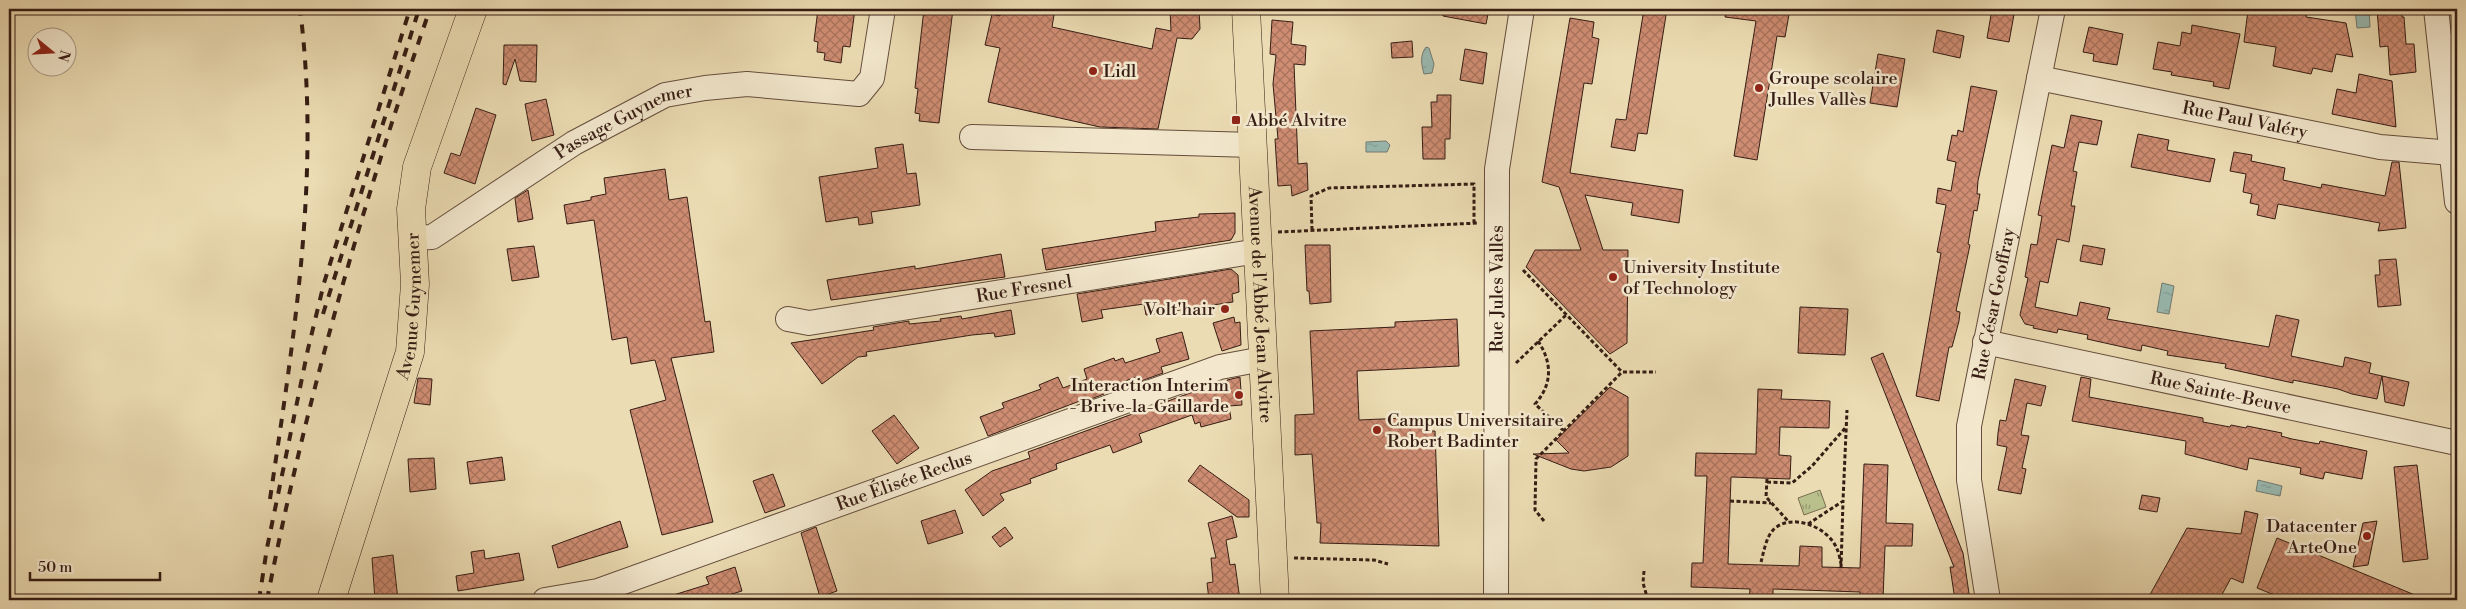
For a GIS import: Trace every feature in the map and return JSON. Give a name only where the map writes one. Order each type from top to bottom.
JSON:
[{"type":"main road","name":"Avenue Guynemer","points":[[331,600],[410,352],[415,284],[412,238],[412,191],[417,167],[473,9]]},
{"type":"main road","name":"Avenue de l'Abbé Jean Alvitre","points":[[1246,9],[1275,600]]},
{"type":"street","name":"Passage Guynemer","points":[[412,238],[432,237],[574,143],[665,95],[704,88],[747,84],[859,94],[872,78],[883,9]]},
{"type":"street","name":"Rue Jules Vallès","points":[[1496,600],[1496,369],[1485,222],[1497,169],[1522,9]]},
{"type":"street","name":"Rue César Geoffray","points":[[1988,600],[1969,480],[1969,426],[2053,9]]},
{"type":"street","points":[[2436,9],[2455,156],[2457,202]]},
{"type":"street","name":"Rue Paul Valéry","points":[[2039,78],[2380,147],[2455,156]]},
{"type":"street","points":[[972,137],[1253,145]]},
{"type":"street","name":"Rue Fresnel","points":[[788,320],[809,323],[1258,242]]},
{"type":"street","name":"Rue Sainte-Beuve","points":[[1985,342],[2457,443]]},
{"type":"street","name":"Rue Élisée Reclus","points":[[544,600],[598,591],[1220,367],[1263,359]]},
{"type":"path","points":[[1258,242],[1312,230],[1485,222],[1474,184],[1329,188],[1311,196],[1312,230]]},
{"type":"path","points":[[1523,270],[1622,372]]},
{"type":"path","points":[[1496,369],[1512,368],[1566,314]]},
{"type":"path","points":[[1538,341],[1546,355],[1550,372],[1542,396],[1535,404],[1563,430]]},
{"type":"path","points":[[1544,521],[1535,510],[1536,459],[1622,372],[1656,372]]},
{"type":"path","points":[[1761,562],[1767,540],[1775,529],[1789,522],[1808,524],[1823,531],[1837,548],[1841,566],[1846,410]]},
{"type":"path","points":[[1789,522],[1766,497],[1767,480],[1792,483],[1812,466],[1846,427]]},
{"type":"path","points":[[1730,501],[1772,503]]},
{"type":"path","points":[[1808,524],[1843,501]]},
{"type":"path","points":[[1273,558],[1374,560],[1388,564]]},
{"type":"path","points":[[1644,571],[1643,584],[1648,600]]},
{"type":"green space","points":[[1820,490],[1826,507],[1804,515],[1798,498]]},
{"type":"water","points":[[2355,9],[2369,9],[2370,27],[2357,28]]},
{"type":"water","points":[[1426,47],[1429,48],[1434,64],[1432,73],[1424,74],[1422,60]]},
{"type":"water","points":[[1386,141],[1390,145],[1387,152],[1366,152],[1366,142]]},
{"type":"water","points":[[2162,283],[2174,286],[2169,314],[2157,312]]},
{"type":"water","points":[[2258,480],[2282,486],[2280,496],[2256,491]]},
{"type":"building","points":[[818,9],[855,9],[850,47],[843,46],[841,63],[824,60],[825,53],[817,52],[818,42],[814,41]]},
{"type":"building","points":[[924,9],[953,9],[939,123],[919,121],[920,114],[915,113],[918,89],[915,88]]},
{"type":"building","points":[[1000,9],[1055,9],[1052,27],[1152,49],[1156,28],[1171,31],[1170,9],[1199,9],[1200,29],[1192,39],[1177,38],[1158,129],[1100,127],[988,102],[1000,48],[985,45],[992,14],[1000,16]]},
{"type":"building","points":[[1443,9],[1489,9],[1486,24],[1443,16]]},
{"type":"building","points":[[1644,9],[1667,9],[1647,134],[1638,133],[1635,151],[1611,147],[1616,119],[1626,120]]},
{"type":"building","points":[[1726,9],[1790,9],[1785,37],[1777,36],[1757,160],[1734,156],[1756,21],[1725,17]]},
{"type":"building","points":[[1992,9],[2015,9],[2009,42],[1987,38]]},
{"type":"building","points":[[2280,9],[2307,9],[2306,17],[2346,23],[2353,57],[2336,54],[2332,72],[2313,68],[2311,74],[2273,66],[2276,47],[2244,42],[2248,10],[2279,14]]},
{"type":"building","points":[[2377,9],[2401,9],[2402,17],[2404,17],[2406,44],[2414,44],[2416,72],[2390,75],[2388,46],[2380,47]]},
{"type":"building","points":[[1570,18],[1594,22],[1592,37],[1599,39],[1592,84],[1584,83],[1570,173],[1683,190],[1679,223],[1631,215],[1633,203],[1585,195],[1603,250],[1628,250],[1627,343],[1610,354],[1526,267],[1535,250],[1581,250],[1559,187],[1542,182]]},
{"type":"building","points":[[1272,20],[1293,22],[1291,44],[1306,46],[1305,65],[1294,64],[1298,164],[1307,163],[1308,190],[1292,196],[1291,185],[1278,186],[1275,139],[1278,139],[1273,84],[1276,55],[1270,54]]},
{"type":"building","points":[[2192,25],[2240,34],[2229,89],[2213,86],[2214,82],[2171,75],[2172,72],[2153,69],[2158,42],[2180,46],[2182,32],[2191,34]]},
{"type":"building","points":[[2089,27],[2123,34],[2117,65],[2093,61],[2094,54],[2083,52]]},
{"type":"building","points":[[1937,30],[1964,36],[1960,58],[1933,52]]},
{"type":"building","points":[[1412,41],[1413,57],[1392,58],[1391,43]]},
{"type":"building","points":[[504,45],[537,45],[536,82],[520,81],[515,59],[506,85],[503,84]]},
{"type":"building","points":[[1465,49],[1487,53],[1483,84],[1460,80]]},
{"type":"building","points":[[1878,54],[1905,59],[1897,107],[1870,103]]},
{"type":"building","points":[[2359,74],[2392,81],[2396,127],[2332,114],[2337,89],[2356,93]]},
{"type":"building","points":[[1971,86],[1997,91],[1978,181],[1977,194],[1980,194],[1977,211],[1974,210],[1968,244],[1970,245],[1956,311],[1960,312],[1959,321],[1952,347],[1949,347],[1939,401],[1916,396],[1941,253],[1937,252],[1946,205],[1936,203],[1938,188],[1951,191],[1956,162],[1947,160],[1952,135],[1957,136],[1958,130],[1963,132]]},
{"type":"building","points":[[1437,95],[1451,95],[1450,139],[1445,139],[1445,159],[1423,159],[1422,127],[1432,127],[1431,102],[1437,102]]},
{"type":"building","points":[[546,99],[554,135],[532,141],[525,104]]},
{"type":"building","points":[[476,108],[496,115],[475,184],[444,173],[451,153],[460,156]]},
{"type":"building","points":[[2071,115],[2102,121],[2097,145],[2079,142],[2073,171],[2077,172],[2071,206],[2075,206],[2069,242],[2057,239],[2048,283],[2040,281],[2035,307],[2077,316],[2080,302],[2110,308],[2107,319],[2269,347],[2276,315],[2299,320],[2291,356],[2343,367],[2345,357],[2371,363],[2369,373],[2382,376],[2377,399],[2338,389],[2293,380],[2293,383],[2225,368],[2226,364],[2167,355],[2168,351],[2142,345],[2141,351],[2087,339],[2088,335],[2058,329],[2057,333],[2033,328],[2034,326],[2025,324],[2020,315],[2028,278],[2025,277],[2031,244],[2037,245],[2042,216],[2038,215],[2052,145],[2064,148]]},
{"type":"building","points":[[2138,134],[2169,140],[2167,150],[2215,159],[2210,182],[2131,167]]},
{"type":"building","points":[[903,144],[907,174],[916,173],[920,205],[871,212],[873,223],[859,225],[858,217],[826,222],[819,177],[878,168],[875,148]]},
{"type":"building","points":[[2234,152],[2252,155],[2251,161],[2285,168],[2283,180],[2321,188],[2322,184],[2385,196],[2392,162],[2399,162],[2406,228],[2378,231],[2380,223],[2278,204],[2275,219],[2257,215],[2259,205],[2250,203],[2252,194],[2243,192],[2246,174],[2230,171]]},
{"type":"building","points":[[665,169],[669,200],[687,197],[705,322],[710,321],[714,352],[671,358],[713,522],[662,535],[630,410],[666,400],[655,360],[631,364],[627,337],[612,340],[594,220],[567,224],[564,205],[591,200],[591,197],[606,194],[604,178]]},
{"type":"building","points":[[528,190],[533,219],[518,222],[515,198]]},
{"type":"building","points":[[1235,213],[1235,233],[1231,240],[1046,270],[1042,249],[1156,231],[1155,222],[1199,217],[1199,214]]},
{"type":"building","points":[[1305,245],[1330,245],[1331,302],[1310,304],[1309,291],[1307,291]]},
{"type":"building","points":[[2083,245],[2105,249],[2102,265],[2080,261]]},
{"type":"building","points":[[534,246],[539,277],[512,281],[507,249]]},
{"type":"building","points":[[1001,254],[1005,277],[831,300],[827,280],[915,266],[915,269]]},
{"type":"building","points":[[2396,259],[2401,305],[2378,307],[2375,275],[2380,275],[2379,260]]},
{"type":"building","points":[[1231,269],[1238,275],[1239,292],[1232,294],[1233,302],[1146,315],[1144,304],[1101,310],[1103,318],[1082,322],[1077,294]]},
{"type":"building","points":[[1800,307],[1848,309],[1845,355],[1798,353]]},
{"type":"building","points":[[1011,310],[1015,334],[995,337],[994,333],[972,335],[866,352],[867,356],[858,357],[822,384],[791,343],[874,330],[873,327],[909,321],[909,324],[941,321],[940,319],[961,316],[962,319]]},
{"type":"building","points":[[1234,317],[1235,323],[1240,322],[1241,345],[1222,351],[1213,323]]},
{"type":"building","points":[[1457,319],[1459,366],[1357,371],[1359,420],[1428,417],[1429,431],[1435,431],[1439,546],[1320,543],[1321,523],[1317,523],[1312,454],[1295,455],[1295,415],[1314,414],[1310,331],[1395,327],[1395,322]]},
{"type":"building","points":[[1182,332],[1189,359],[1161,367],[1163,373],[1141,381],[1139,376],[1103,389],[1104,394],[1086,401],[1085,399],[988,436],[980,417],[1004,408],[1002,403],[1041,389],[1039,385],[1058,377],[1063,388],[1087,379],[1084,369],[1114,358],[1115,361],[1123,358],[1125,363],[1160,352],[1156,339]]},
{"type":"building","points":[[1883,353],[1963,553],[1970,600],[1955,600],[1950,567],[1954,567],[1871,358]]},
{"type":"building","points":[[2382,376],[2409,382],[2404,406],[2385,402]]},
{"type":"building","points":[[1240,377],[1242,405],[1229,406],[1231,419],[1201,427],[1200,422],[1195,424],[1192,415],[1139,434],[1142,442],[1113,453],[1110,445],[1056,464],[1057,469],[1030,479],[1031,483],[1000,494],[1004,500],[983,516],[965,490],[992,471],[1030,458],[1028,452],[1190,393],[1227,384],[1227,380]]},
{"type":"building","points":[[2081,377],[2091,379],[2089,397],[2203,418],[2203,422],[2230,427],[2231,425],[2246,428],[2247,426],[2282,433],[2281,436],[2292,439],[2319,444],[2320,441],[2367,451],[2362,479],[2325,472],[2323,479],[2300,474],[2301,468],[2249,458],[2247,470],[2185,454],[2186,441],[2072,421]]},
{"type":"building","points":[[418,378],[432,379],[430,405],[414,403]]},
{"type":"building","points":[[2015,379],[2046,386],[2041,406],[2027,403],[2021,435],[2029,436],[2022,468],[2026,469],[2021,494],[1998,490],[2007,447],[1997,445],[1998,433],[2000,420],[2006,421]]},
{"type":"building","points":[[1610,387],[1628,397],[1628,456],[1611,467],[1584,471],[1571,469],[1533,454],[1569,453],[1556,440]]},
{"type":"building","points":[[1758,389],[1782,390],[1781,399],[1830,401],[1829,428],[1780,427],[1779,455],[1791,456],[1790,479],[1731,477],[1728,564],[1799,566],[1800,546],[1822,547],[1822,567],[1860,568],[1864,464],[1888,465],[1886,523],[1913,524],[1912,546],[1885,546],[1883,600],[1860,600],[1860,592],[1773,589],[1773,600],[1749,600],[1750,589],[1691,587],[1692,563],[1703,563],[1707,476],[1695,476],[1696,453],[1756,454]]},
{"type":"building","points":[[894,415],[919,448],[897,464],[872,431]]},
{"type":"building","points":[[502,457],[505,480],[470,484],[467,462]]},
{"type":"building","points":[[434,458],[436,489],[410,492],[408,459]]},
{"type":"building","points":[[1200,465],[1249,500],[1249,517],[1237,517],[1188,481]]},
{"type":"building","points":[[2417,465],[2428,559],[2403,562],[2394,467]]},
{"type":"building","points":[[773,474],[785,506],[765,513],[753,481]]},
{"type":"building","points":[[2142,495],[2160,498],[2157,512],[2139,509]]},
{"type":"building","points":[[955,510],[963,533],[928,544],[921,521]]},
{"type":"building","points":[[2245,511],[2258,514],[2243,583],[2231,578],[2219,600],[2147,600],[2187,528],[2241,534]]},
{"type":"building","points":[[1232,516],[1237,537],[1226,540],[1230,565],[1235,564],[1240,600],[1209,600],[1207,583],[1213,582],[1211,558],[1216,558],[1208,523]]},
{"type":"building","points":[[620,521],[628,547],[558,568],[552,546]]},
{"type":"building","name":"Datacenter ArteOne","points":[[2377,521],[2368,565],[2353,567],[2363,523]]},
{"type":"building","points":[[816,527],[837,591],[820,597],[801,533]]},
{"type":"building","points":[[1005,527],[1013,538],[1000,547],[992,537]]},
{"type":"building","points":[[2277,538],[2427,600],[2287,600],[2257,588]]},
{"type":"building","points":[[484,550],[485,559],[519,553],[524,580],[458,591],[456,576],[474,573],[471,552]]},
{"type":"building","points":[[393,555],[398,600],[375,600],[372,558]]},
{"type":"building","points":[[735,567],[742,591],[712,600],[667,600],[667,597],[709,584],[706,577]]},
{"type":"railway","points":[[270,499],[296,316],[306,193],[308,132],[306,70],[300,9]]},
{"type":"railway","points":[[259,600],[267,548],[308,349],[324,283],[410,9]]},
{"type":"railway","points":[[323,314],[419,9]]},
{"type":"railway","points":[[267,600],[282,525],[338,302],[382,154],[430,9]]},
{"type":"place","name":"Lidl","points":[[1093,71]]},
{"type":"place","name":"Groupe scolaire Julles Vallès","points":[[1759,88]]},
{"type":"place","name":"Abbé Alvitre","points":[[1236,120]]},
{"type":"place","name":"University Institute of Technology","points":[[1613,277]]},
{"type":"place","name":"Volt'hair","points":[[1225,309]]},
{"type":"place","name":"Interaction Interim - Brive-la-Gaillarde","points":[[1239,395]]},
{"type":"place","name":"Campus Universitaire Robert Badinter","points":[[1377,430]]},
{"type":"place","name":"Datacenter ArteOne","points":[[2367,536]]}]
